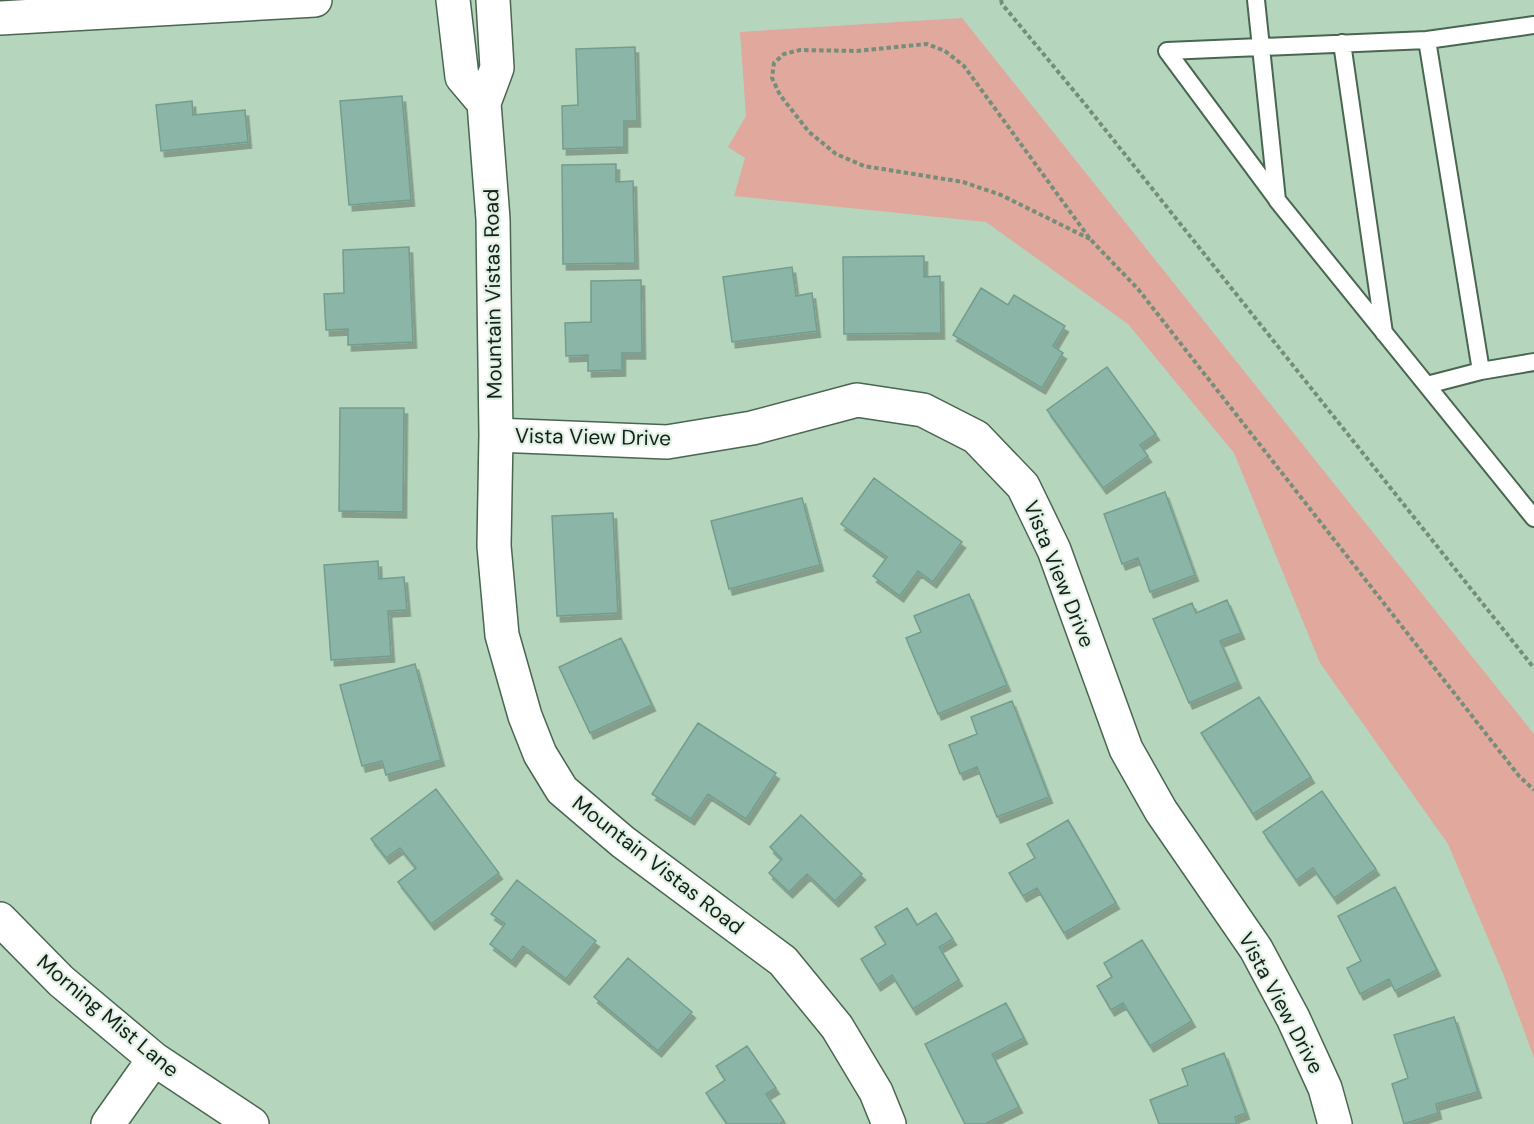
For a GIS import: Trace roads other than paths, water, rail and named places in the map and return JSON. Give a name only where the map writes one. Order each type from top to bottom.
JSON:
[{"type":"street","points":[[0,18],[53,7],[315,0]]},
{"type":"street","points":[[453,0],[462,77],[484,103]]},
{"type":"street","name":"Mountain Vistas Road","points":[[493,0],[497,68],[484,103],[493,219],[496,435],[494,546],[502,635],[525,716],[540,754],[562,789],[623,842],[783,961],[837,1027],[876,1092],[889,1124]]},
{"type":"street","name":"Vista View Drive","points":[[496,435],[668,442],[752,428],[857,400],[923,410],[976,437],[1023,486],[1054,550],[1126,749],[1161,811],[1256,949],[1293,1018],[1321,1078],[1335,1124]]},
{"type":"street","name":"Morning Mist Lane","points":[[0,920],[61,981],[153,1059],[252,1124]]},
{"type":"street","points":[[108,1124],[153,1059]]},
{"type":"lane","points":[[1256,0],[1277,200]]},
{"type":"lane","points":[[1534,25],[1427,40],[1167,51],[1277,200],[1534,518]]},
{"type":"lane","points":[[1427,40],[1481,371]]},
{"type":"lane","points":[[1342,43],[1384,333]]},
{"type":"lane","points":[[1427,385],[1481,371],[1534,363]]}]
